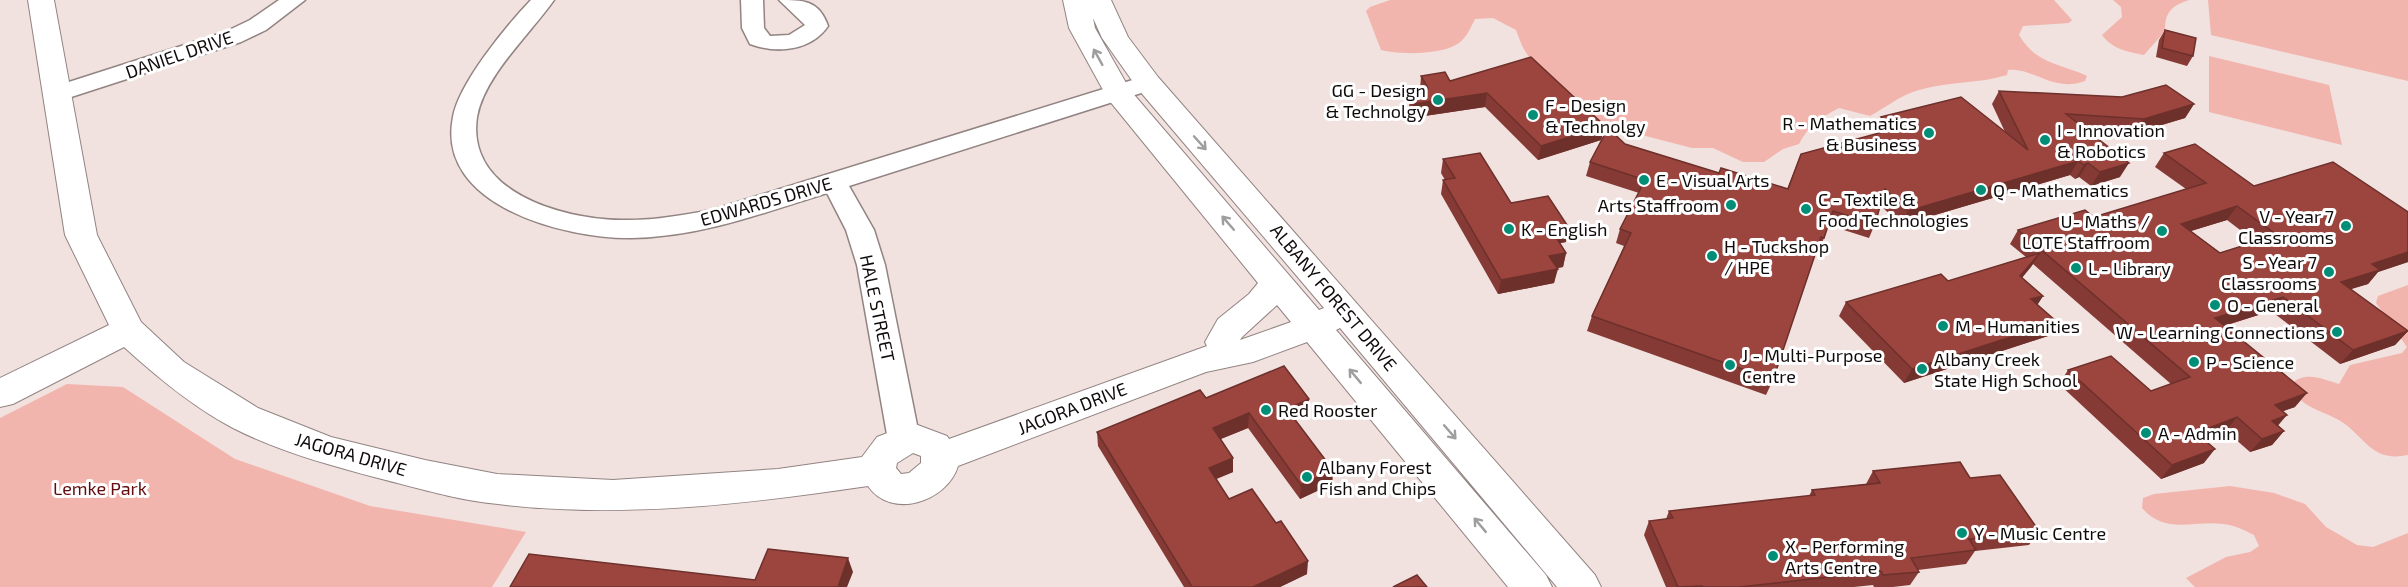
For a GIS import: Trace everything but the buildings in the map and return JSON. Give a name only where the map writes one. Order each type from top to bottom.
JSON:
[{"type":"street","name":"JAGORA DRIVE","points":[[41,0],[81,235],[128,330],[172,371],[245,418],[325,450],[425,475],[487,487],[613,495],[778,484],[877,470]]},
{"type":"street","name":"DANIEL DRIVE","points":[[57,94],[233,37],[258,25],[294,0]]},
{"type":"street","name":"EDWARDS DRIVE","points":[[543,0],[481,83],[465,116],[464,141],[473,166],[488,185],[504,198],[528,211],[565,222],[606,228],[658,228],[714,219],[1133,88]]},
{"type":"street","points":[[752,0],[753,28],[758,39],[767,44],[798,39],[811,34],[817,26],[814,18],[789,0]]},
{"type":"street","name":"ALBANY FOREST DRIVE","points":[[1076,0],[1082,28],[1324,311],[1581,587]]},
{"type":"street","name":"ALBANY FOREST DRIVE","points":[[1098,0],[1133,88],[1278,281],[1324,311],[1532,587]]},
{"type":"street","name":"HALE STREET","points":[[834,182],[860,230],[871,265],[904,440]]},
{"type":"street","points":[[1213,351],[1230,328],[1261,302],[1278,281]]},
{"type":"street","name":"JAGORA DRIVE","points":[[941,457],[1213,351],[1222,358],[1324,311]]},
{"type":"street","points":[[0,394],[128,330]]},
{"type":"street","points":[[915,438],[929,441],[936,447],[941,457],[941,466],[932,479],[909,489],[898,489],[886,484],[877,470],[881,455],[888,447],[904,440],[915,438]]},
{"type":"green space","points":[[1390,0],[2054,0],[2072,20],[2069,23],[2023,26],[2019,35],[2026,45],[2041,58],[2087,76],[2085,81],[2063,84],[2026,72],[2008,70],[2007,75],[1996,78],[1941,85],[1912,92],[1870,116],[1839,108],[1816,123],[1799,144],[1783,149],[1764,162],[1743,162],[1713,148],[1692,148],[1638,134],[1606,130],[1597,125],[1562,95],[1540,71],[1524,49],[1516,30],[1493,18],[1475,19],[1462,41],[1442,50],[1399,53],[1381,50],[1366,11],[1370,7]]},
{"type":"green space","points":[[2113,0],[2189,0],[2173,7],[2166,19],[2165,31],[2144,55],[2115,47],[2102,35],[2122,17],[2121,7]]},
{"type":"green space","points":[[2208,0],[2408,0],[2408,81],[2211,35]]},
{"type":"green space","points":[[2209,56],[2329,85],[2342,145],[2209,112]]},
{"type":"green space","points":[[2408,285],[2408,455],[2387,456],[2372,448],[2345,424],[2306,404],[2295,392],[2292,383],[2303,377],[2309,377],[2339,384],[2350,365],[2402,353],[2407,347],[2376,303],[2378,296]]},
{"type":"green space","name":"Lemke Park","points":[[67,384],[123,387],[235,459],[370,506],[526,532],[492,587],[0,587],[0,418]]},
{"type":"green space","points":[[2230,486],[2274,493],[2305,504],[2326,527],[2357,545],[2373,547],[2408,533],[2408,587],[2195,587],[2186,578],[2226,557],[2250,552],[2259,546],[2254,535],[2227,525],[2211,523],[2180,525],[2160,521],[2142,508],[2143,498],[2154,494]]},
{"type":"place","name":"GG - Design & Technolgy","points":[[1438,100]]},
{"type":"place","name":"F - Design & Technolgy","points":[[1533,115]]},
{"type":"place","name":"R - Mathematics & Business","points":[[1929,133]]},
{"type":"place","name":"I - Innovation & Robotics","points":[[2045,140]]},
{"type":"place","name":"E - Visual Arts","points":[[1644,180]]},
{"type":"place","name":"Q - Mathematics","points":[[1981,190]]},
{"type":"place","name":"Arts Staffroom","points":[[1731,205]]},
{"type":"place","name":"C - Textile & Food Technologies","points":[[1806,209]]},
{"type":"place","name":"V - Year 7 Classrooms","points":[[2346,226]]},
{"type":"place","name":"K - English","points":[[1509,229]]},
{"type":"place","name":"U- Maths / LOTE Staffroom","points":[[2162,231]]},
{"type":"place","name":"H - Tuckshop / HPE","points":[[1712,256]]},
{"type":"place","name":"L - Library","points":[[2076,268]]},
{"type":"place","name":"S - Year 7 Classrooms","points":[[2329,272]]},
{"type":"place","name":"O - General","points":[[2215,305]]},
{"type":"place","name":"M - Humanities","points":[[1943,326]]},
{"type":"place","name":"W - Learning Connections","points":[[2337,332]]},
{"type":"place","name":"P - Science","points":[[2194,362]]},
{"type":"place","name":"J - Multi-Purpose Centre","points":[[1730,365]]},
{"type":"place","name":"Albany Creek State High School","points":[[1922,369]]},
{"type":"place","name":"Red Rooster","points":[[1266,410]]},
{"type":"place","name":"A - Admin","points":[[2146,433]]},
{"type":"place","name":"Albany Forest Fish and Chips","points":[[1307,477]]},
{"type":"place","name":"Y - Music Centre","points":[[1962,533]]},
{"type":"place","name":"X - Performing Arts Centre","points":[[1773,556]]}]
